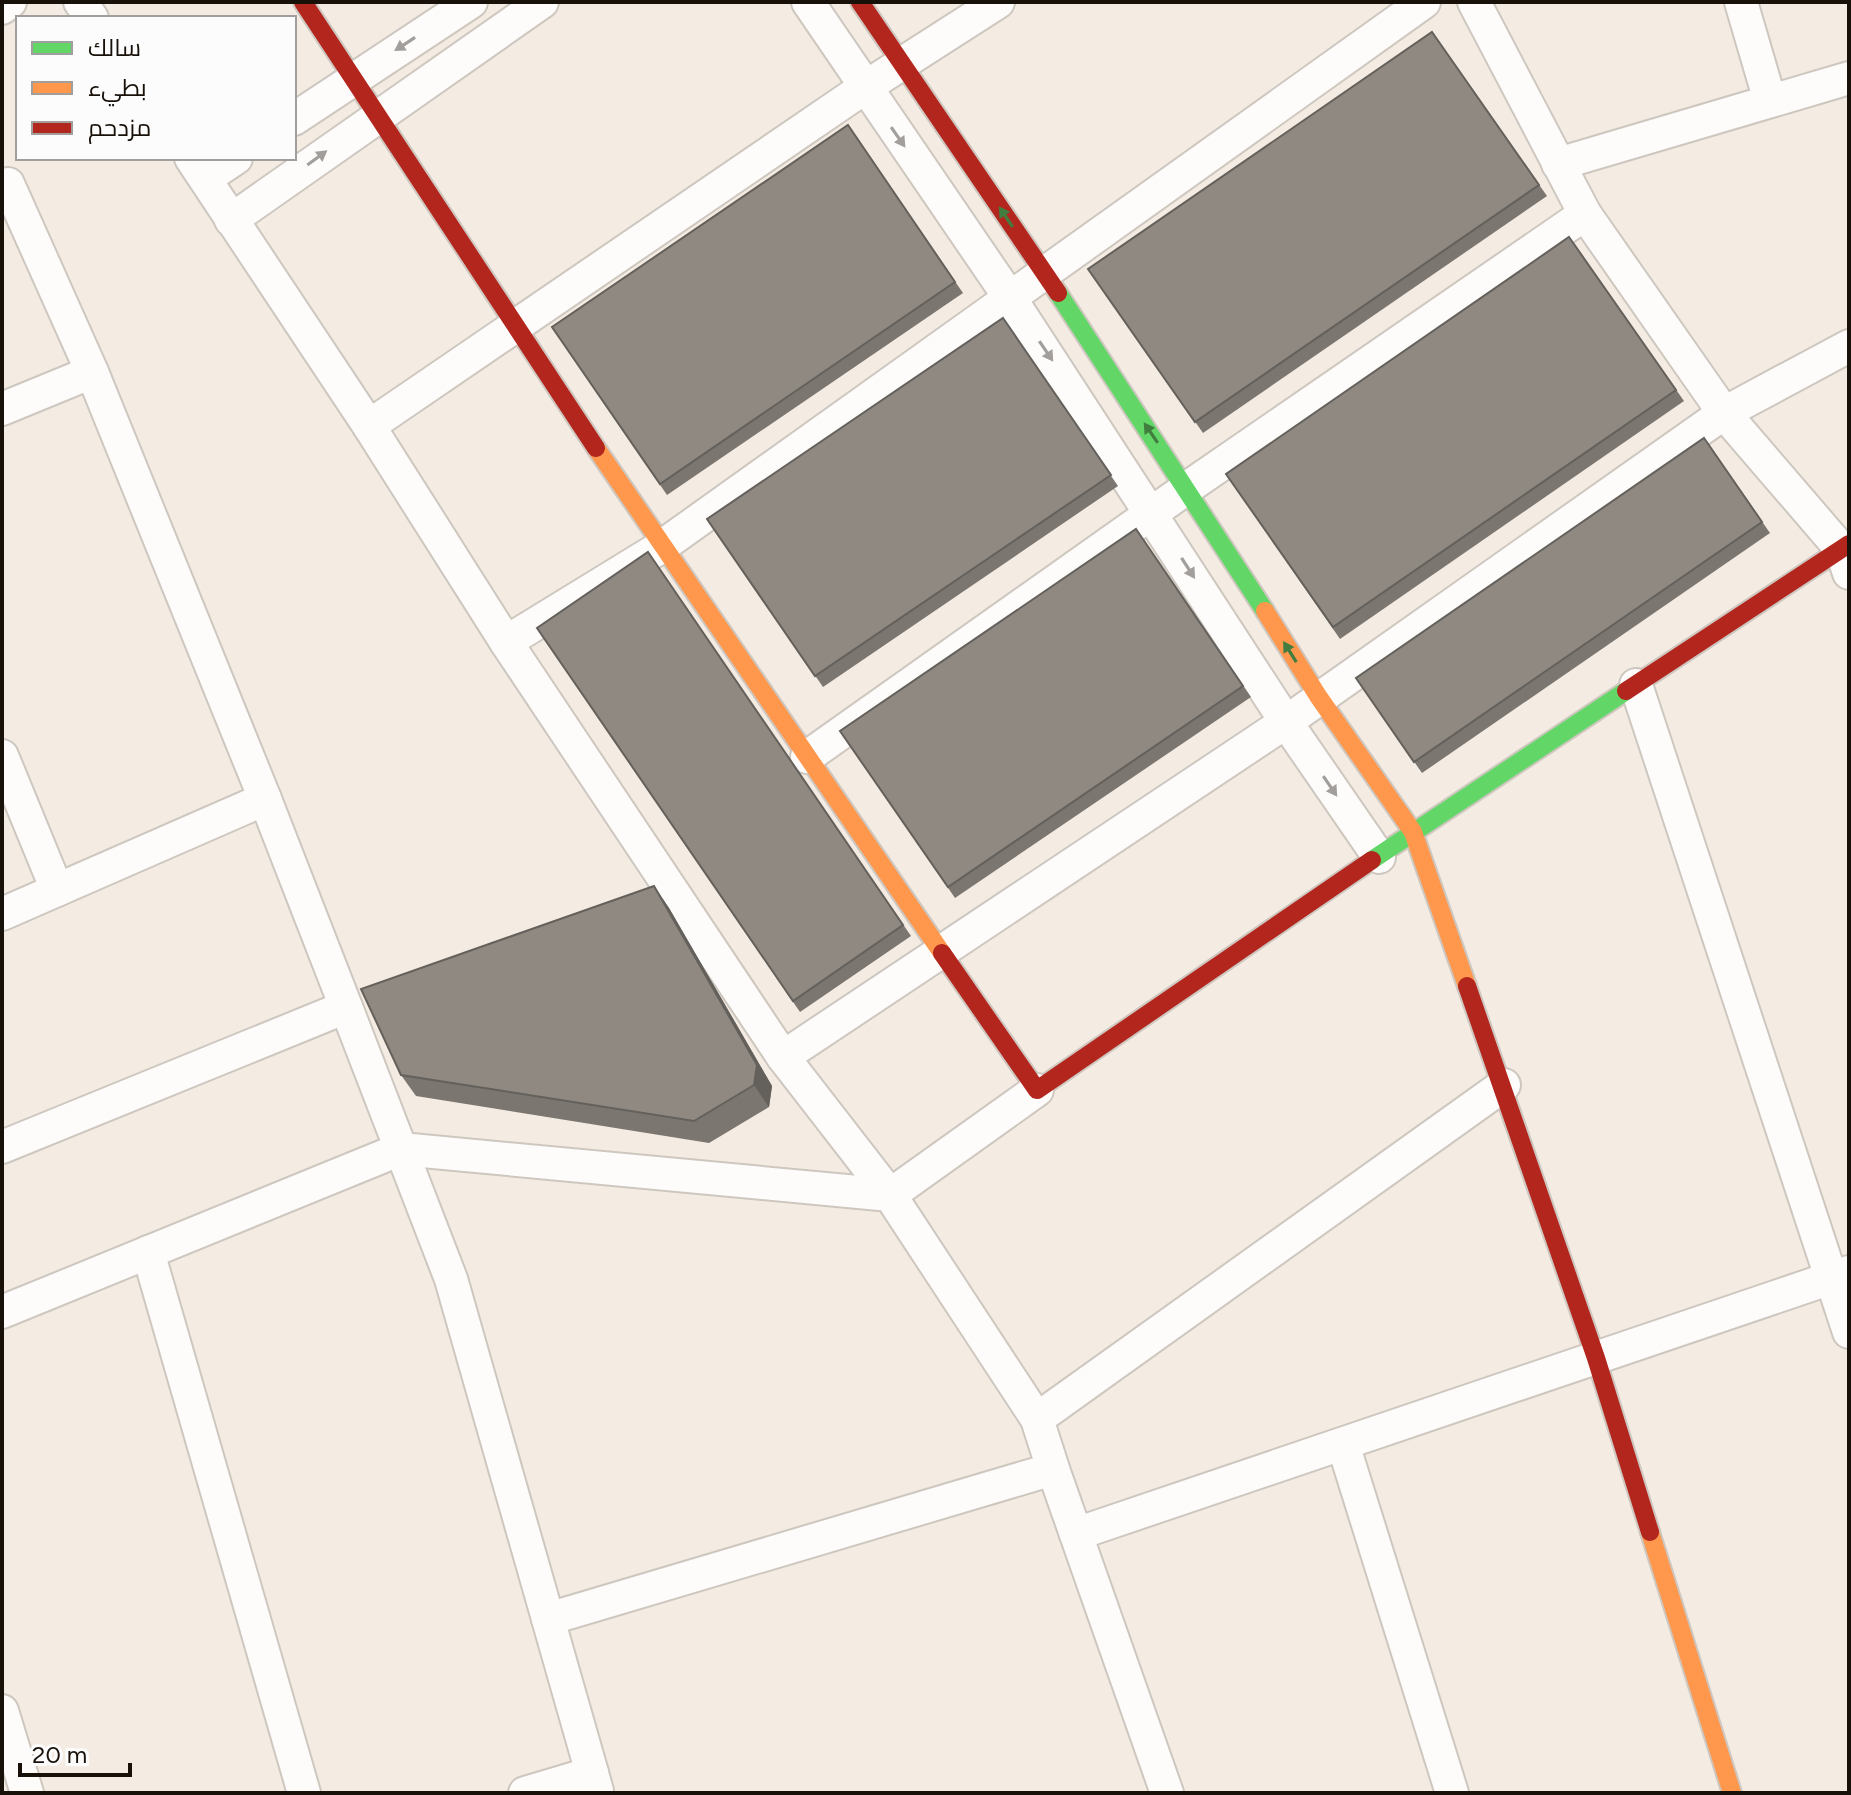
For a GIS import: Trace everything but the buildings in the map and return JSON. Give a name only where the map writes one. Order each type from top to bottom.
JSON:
[{"type":"street","points":[[2,8],[10,2]]},
{"type":"street","points":[[303,2],[661,547],[1037,1090]]},
{"type":"street","points":[[296,118],[471,2]]},
{"type":"street","points":[[231,220],[378,114],[542,2]]},
{"type":"street","points":[[808,2],[1010,298],[1286,722],[1379,857]]},
{"type":"street","points":[[860,2],[1045,273],[1187,488],[1318,696],[1413,832],[1504,1085],[1596,1358],[1732,1793]]},
{"type":"street","points":[[369,426],[864,88],[998,2]]},
{"type":"street","points":[[506,642],[661,547],[1424,2]]},
{"type":"street","points":[[2,1312],[401,1149],[890,1195],[1037,1090],[1413,832],[1636,685],[1846,555],[1724,413],[1585,214],[1474,2]]},
{"type":"street","points":[[1741,2],[1770,101]]},
{"type":"street","points":[[1558,164],[1849,78]]},
{"type":"street","points":[[228,160],[198,168],[369,426],[506,642],[783,1057],[890,1195],[1037,1419],[1167,1793]]},
{"type":"street","points":[[4,180],[92,372],[265,799],[451,1279],[595,1783],[525,1793]]},
{"type":"street","points":[[807,757],[1152,512],[1585,214]]},
{"type":"street","points":[[783,1057],[1286,722],[1318,696],[1724,413],[1849,346]]},
{"type":"street","points":[[2,409],[92,372]]},
{"type":"street","points":[[1636,685],[1840,1275],[1849,1332]]},
{"type":"street","points":[[2,756],[57,890]]},
{"type":"street","points":[[2,914],[265,799]]},
{"type":"street","points":[[2,1147],[346,1007]]},
{"type":"street","points":[[1037,1419],[1504,1085]]},
{"type":"street","points":[[148,1252],[304,1793]]},
{"type":"street","points":[[1076,1534],[1840,1275]]},
{"type":"street","points":[[1343,1444],[1452,1793]]},
{"type":"street","points":[[548,1619],[1053,1469]]},
{"type":"street","points":[[2,1711],[27,1793]]},
{"type":"traffic: fast","points":[[1058,293],[1265,611]]},
{"type":"traffic: fast","points":[[1372,860],[1626,691]]},
{"type":"traffic: slow","points":[[596,448],[942,953]]},
{"type":"traffic: slow","points":[[1265,611],[1318,696],[1413,832],[1467,986]]},
{"type":"traffic: slow","points":[[1650,1532],[1732,1793]]},
{"type":"traffic: jam","points":[[303,2],[596,448]]},
{"type":"traffic: jam","points":[[860,2],[1058,293]]},
{"type":"traffic: jam","points":[[1626,691],[1849,544]]},
{"type":"traffic: jam","points":[[942,953],[1037,1090],[1372,860]]},
{"type":"traffic: jam","points":[[1467,986],[1596,1358],[1650,1532]]}]
